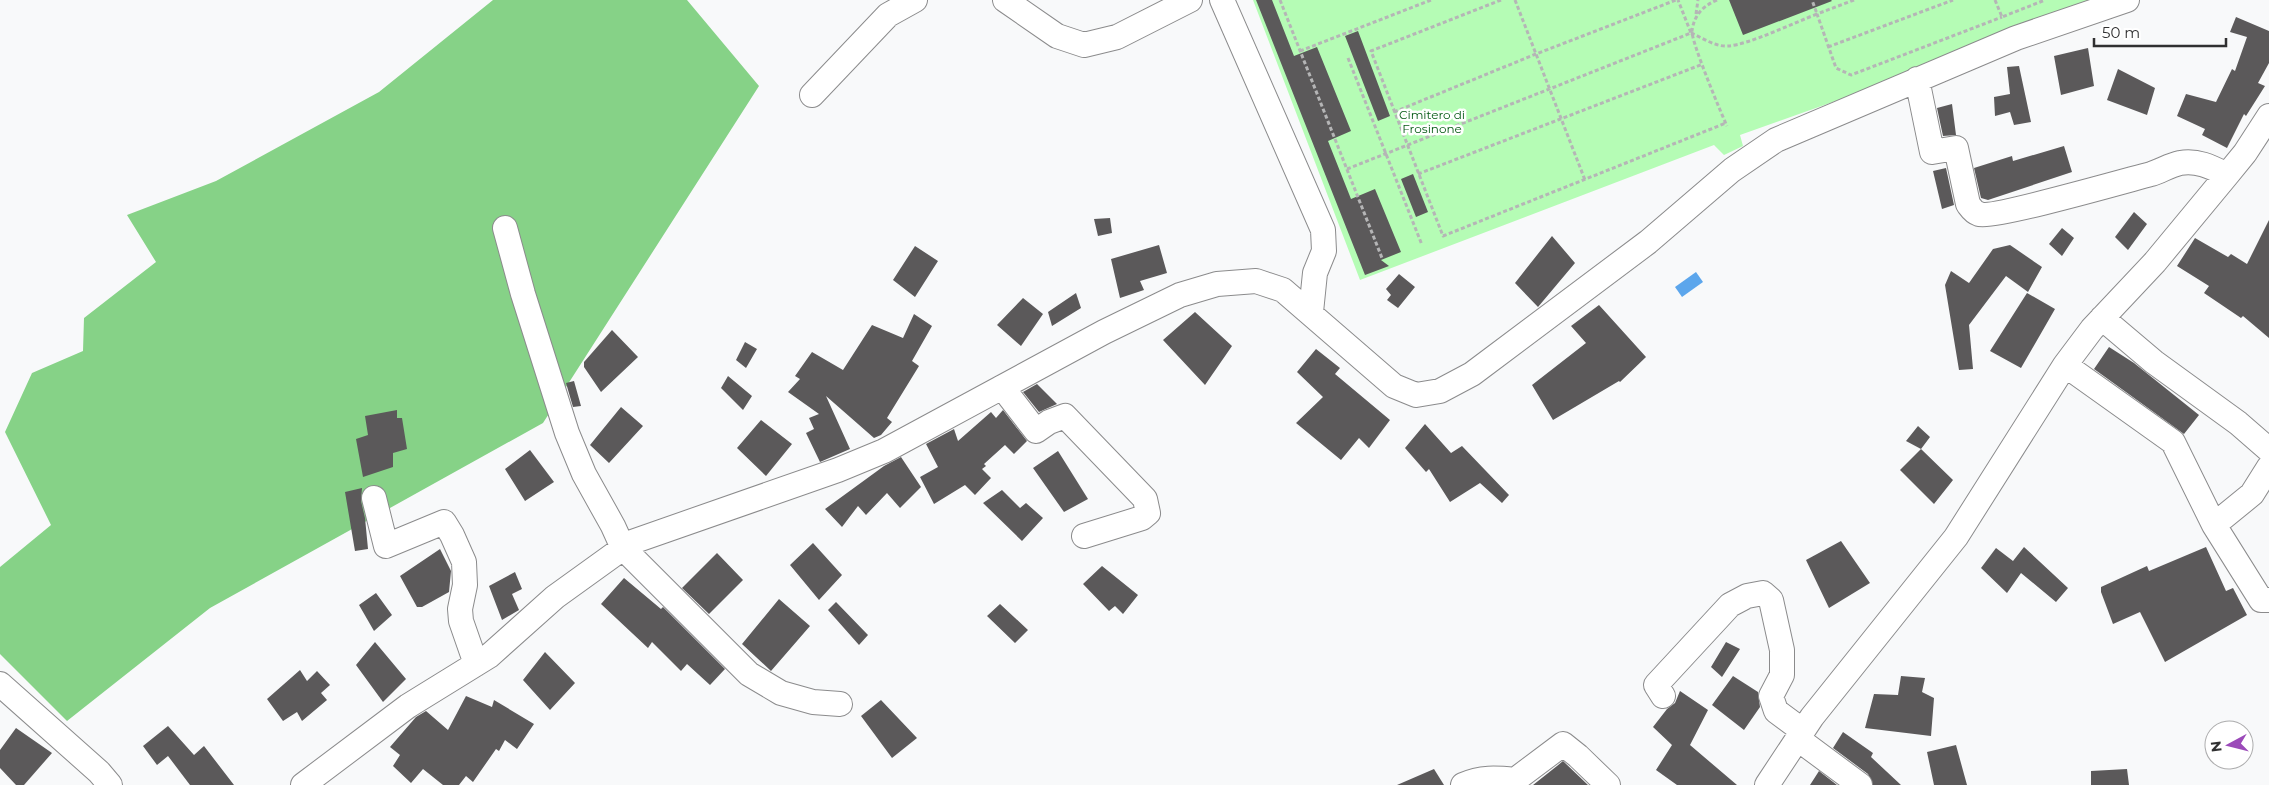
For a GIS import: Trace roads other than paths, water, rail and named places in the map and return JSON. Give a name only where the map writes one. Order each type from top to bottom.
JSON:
[{"type":"street","points":[[812,95],[888,15],[915,0]]},
{"type":"street","points":[[1005,0],[1057,36],[1084,45],[1117,37],[1190,0]]},
{"type":"street","points":[[1222,0],[1323,230],[1324,252],[1315,272],[1311,312]]},
{"type":"street","points":[[303,785],[408,706],[488,656],[555,597],[632,542],[838,470],[884,451],[1104,332],[1180,295],[1217,284],[1256,281],[1268,284],[1283,290],[1311,312],[1394,386],[1416,395],[1440,391],[1472,374],[1648,242],[1751,156],[1776,140],[2016,38],[2127,0]]},
{"type":"street","points":[[1917,79],[1932,152],[1956,148],[1968,204],[1973,211],[1980,215],[2000,212],[2112,185],[2154,173],[2180,163],[2203,163],[2227,175]]},
{"type":"street","points":[[1767,785],[1800,735],[1956,537],[2065,365],[2102,318],[2154,262],[2227,175],[2245,153],[2269,116]]},
{"type":"street","points":[[505,228],[523,294],[567,433],[584,474],[623,548],[749,674],[781,693],[813,702],[840,704]]},
{"type":"street","points":[[1268,284],[1297,279],[1315,272]]},
{"type":"street","points":[[2102,318],[2154,362],[2238,423],[2269,450]]},
{"type":"street","points":[[2065,365],[2173,442],[2214,525],[2261,600],[2269,600]]},
{"type":"street","points":[[1002,387],[1036,431],[1050,422],[1065,416],[1145,499],[1148,513],[1142,518],[1084,536]]},
{"type":"street","points":[[2214,525],[2252,494],[2269,467]]},
{"type":"street","points":[[374,498],[386,546],[444,522],[464,562],[465,585],[460,609],[461,620],[476,664]]},
{"type":"street","points":[[1663,696],[1656,685],[1730,606],[1747,596],[1763,593],[1772,600],[1782,650],[1782,675],[1771,696],[1776,711],[1800,735],[1860,785]]},
{"type":"street","points":[[0,684],[99,772],[110,785]]},
{"type":"street","points":[[1463,785],[1476,779],[1516,780],[1563,744],[1608,785]]},
{"type":"water","points":[[1696,272],[1703,282],[1682,297],[1675,287]]},
{"type":"park label","name":"Cimitero di Frosinone","points":[[1432,122]]}]
